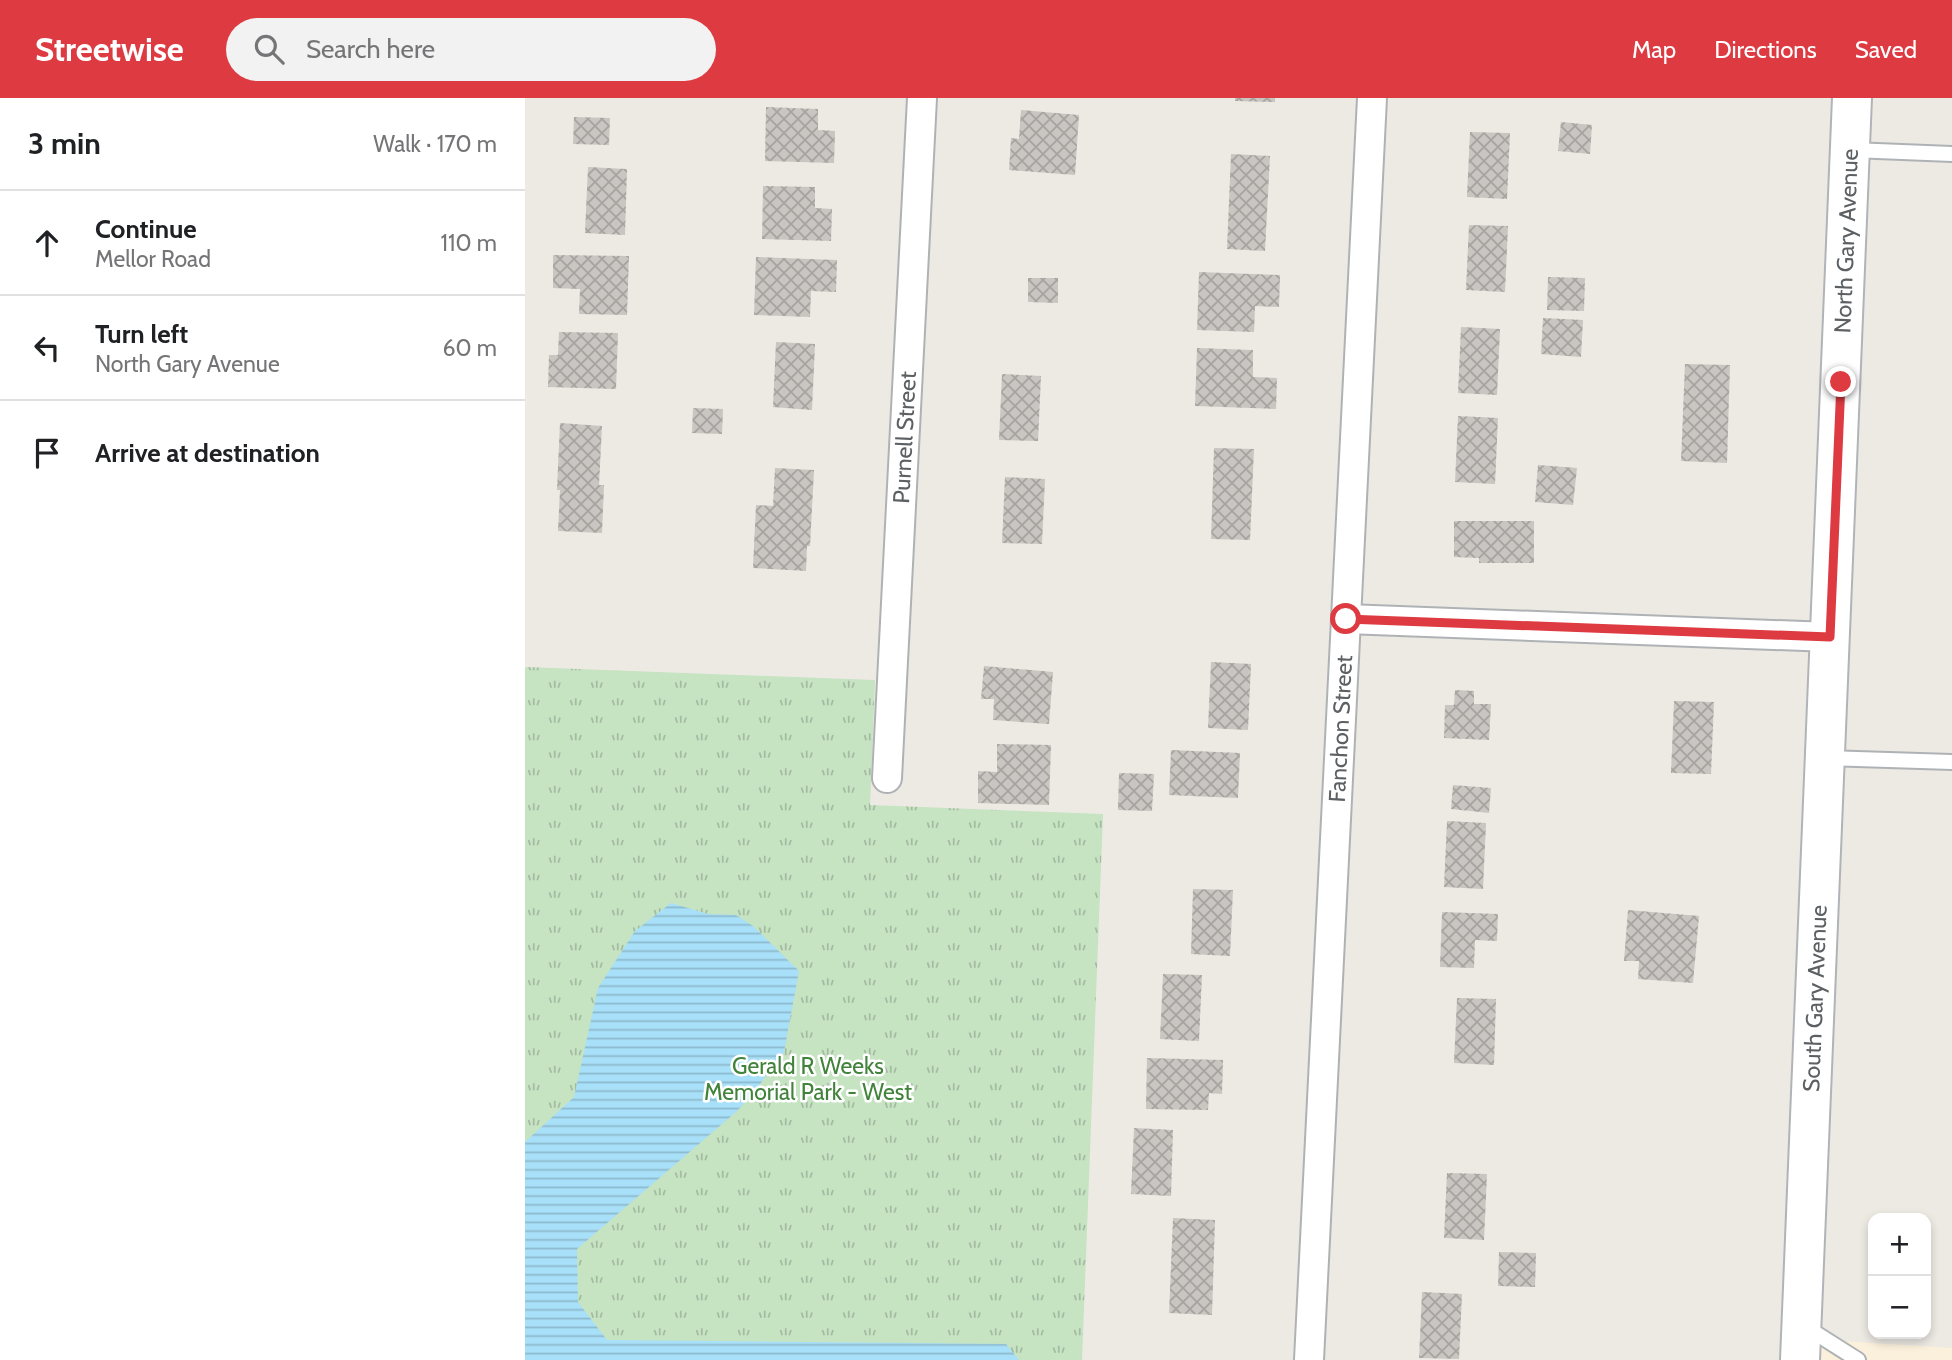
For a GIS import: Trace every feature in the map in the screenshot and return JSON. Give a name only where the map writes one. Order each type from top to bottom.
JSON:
[{"type":"main road","name":"North Gary Avenue","points":[[1830,637],[1851,98]]},
{"type":"main road","name":"South Gary Avenue","points":[[1801,1342],[1830,637]]},
{"type":"street","name":"Purnell Street","points":[[887,778],[922,98]]},
{"type":"street","name":"Fanchon Street","points":[[1309,1360],[1372,98]]},
{"type":"street","points":[[1346,619],[1830,637]]},
{"type":"lane","points":[[1850,150],[1952,154]]},
{"type":"lane","points":[[1824,758],[1952,762]]},
{"type":"lane","points":[[1801,1342],[1858,1360]]},
{"type":"shaded area","points":[[1808,1339],[1952,1348],[1952,1360],[1807,1360]]},
{"type":"green space","name":"Gerald R Weeks Memorial Park - West","points":[[525,667],[875,680],[870,805],[1103,814],[1082,1360],[525,1360]]},
{"type":"water","points":[[671,903],[708,914],[736,915],[753,926],[799,971],[784,1052],[736,1112],[577,1249],[578,1302],[607,1340],[1006,1344],[1019,1360],[525,1360],[525,1142],[574,1097],[598,988],[635,931]]},
{"type":"building","points":[[1235,98],[1275,98],[1275,102],[1235,101]]},
{"type":"building","points":[[766,107],[818,109],[818,130],[835,131],[834,163],[765,161]]},
{"type":"building","points":[[1021,110],[1079,115],[1075,175],[1009,170],[1011,138],[1019,139]]},
{"type":"building","points":[[574,117],[610,118],[609,145],[573,144]]},
{"type":"building","points":[[1561,122],[1592,125],[1590,154],[1558,151]]},
{"type":"building","points":[[1470,132],[1510,133],[1507,199],[1467,197]]},
{"type":"building","points":[[1231,154],[1270,156],[1265,251],[1227,249]]},
{"type":"building","points":[[588,167],[627,169],[625,235],[585,233]]},
{"type":"building","points":[[763,186],[815,187],[815,208],[832,209],[831,241],[762,239]]},
{"type":"building","points":[[1469,225],[1508,226],[1505,292],[1466,290]]},
{"type":"building","points":[[553,255],[629,256],[627,315],[579,314],[580,289],[553,288]]},
{"type":"building","points":[[756,257],[837,260],[836,292],[811,291],[810,317],[754,315]]},
{"type":"building","points":[[1199,272],[1280,275],[1279,307],[1255,306],[1254,332],[1197,330]]},
{"type":"building","points":[[1548,277],[1585,278],[1584,311],[1547,310]]},
{"type":"building","points":[[1028,278],[1058,278],[1058,303],[1028,302]]},
{"type":"building","points":[[1543,318],[1583,320],[1581,357],[1541,354]]},
{"type":"building","points":[[1461,327],[1500,329],[1497,395],[1458,393]]},
{"type":"building","points":[[559,332],[618,333],[616,389],[548,387],[549,355],[558,355]]},
{"type":"building","points":[[776,342],[815,344],[812,410],[773,407]]},
{"type":"building","points":[[1197,348],[1253,350],[1253,377],[1277,378],[1276,409],[1195,406]]},
{"type":"building","points":[[1685,364],[1730,365],[1727,463],[1681,461]]},
{"type":"building","points":[[1002,374],[1041,376],[1038,441],[999,440]]},
{"type":"building","points":[[693,408],[723,409],[722,434],[692,433]]},
{"type":"building","points":[[1458,416],[1498,418],[1495,484],[1455,482]]},
{"type":"building","points":[[560,423],[602,426],[599,485],[604,485],[602,533],[558,531]]},
{"type":"building","points":[[1214,448],[1254,449],[1250,540],[1211,539]]},
{"type":"building","points":[[1538,465],[1577,468],[1573,505],[1535,502]]},
{"type":"building","points":[[775,468],[814,470],[806,571],[753,568],[756,505],[773,506]]},
{"type":"building","points":[[1005,477],[1045,479],[1042,544],[1002,543]]},
{"type":"building","points":[[1454,521],[1534,521],[1534,563],[1479,563],[1479,558],[1454,557]]},
{"type":"building","points":[[1211,662],[1251,664],[1248,730],[1208,728]]},
{"type":"building","points":[[984,666],[1053,672],[1049,724],[993,720],[994,699],[981,699]]},
{"type":"building","points":[[1455,690],[1474,691],[1474,704],[1491,704],[1489,740],[1444,738],[1445,705],[1454,705]]},
{"type":"building","points":[[1674,701],[1714,702],[1711,774],[1671,773]]},
{"type":"building","points":[[997,744],[1051,745],[1049,805],[978,803],[978,771],[997,772]]},
{"type":"building","points":[[1171,750],[1240,753],[1238,798],[1169,795]]},
{"type":"building","points":[[1119,773],[1154,774],[1152,811],[1118,810]]},
{"type":"building","points":[[1453,785],[1491,788],[1489,813],[1451,809]]},
{"type":"building","points":[[1447,821],[1486,823],[1483,889],[1444,887]]},
{"type":"building","points":[[1193,889],[1233,890],[1230,956],[1191,954]]},
{"type":"building","points":[[1628,910],[1699,916],[1693,983],[1638,979],[1639,961],[1624,961]]},
{"type":"building","points":[[1442,912],[1498,914],[1497,941],[1475,940],[1474,968],[1440,967]]},
{"type":"building","points":[[1163,974],[1202,975],[1199,1041],[1160,1039]]},
{"type":"building","points":[[1457,998],[1496,999],[1494,1065],[1454,1063]]},
{"type":"building","points":[[1147,1058],[1223,1060],[1222,1094],[1209,1093],[1208,1110],[1146,1109]]},
{"type":"building","points":[[1134,1128],[1173,1130],[1171,1196],[1131,1194]]},
{"type":"building","points":[[1447,1173],[1487,1174],[1484,1240],[1444,1238]]},
{"type":"building","points":[[1173,1218],[1215,1220],[1212,1315],[1169,1313]]},
{"type":"building","points":[[1499,1252],[1536,1253],[1535,1287],[1498,1286]]},
{"type":"building","points":[[1422,1292],[1462,1294],[1459,1359],[1419,1358]]},
{"type":"route","points":[[1346,619],[1830,637],[1841,382]]}]
